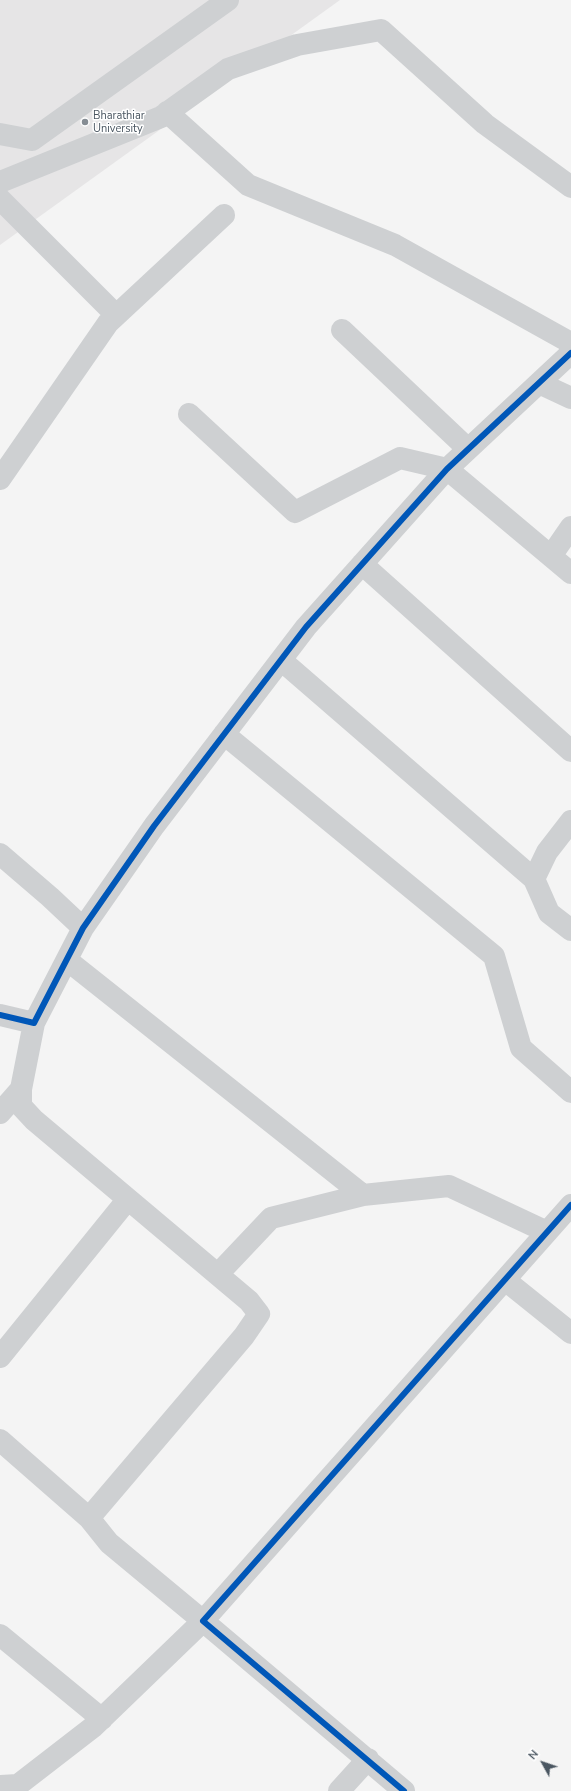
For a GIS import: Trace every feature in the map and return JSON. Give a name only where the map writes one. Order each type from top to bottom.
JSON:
[{"type":"street","points":[[0,134],[32,140],[228,0]]},
{"type":"street","points":[[0,182],[161,117],[228,69],[297,45],[381,30],[484,124],[571,187]]},
{"type":"street","points":[[167,112],[248,185],[395,245],[571,342]]},
{"type":"street","points":[[0,199],[116,315]]},
{"type":"street","points":[[0,479],[108,323],[224,214]]},
{"type":"street","points":[[342,330],[468,449]]},
{"type":"street","points":[[89,1518],[244,1336],[259,1314],[249,1301],[34,1120],[21,1106],[21,1089],[34,1023],[83,928],[154,826],[306,627],[447,469],[571,353]]},
{"type":"street","points":[[539,383],[571,398]]},
{"type":"street","points":[[189,414],[295,512],[400,458],[447,469],[571,572]]},
{"type":"street","points":[[551,556],[571,527]]},
{"type":"street","points":[[362,564],[571,751]]},
{"type":"street","points":[[280,660],[534,879],[549,913],[571,930]]},
{"type":"street","points":[[224,734],[494,956],[521,1048],[571,1092]]},
{"type":"street","points":[[534,879],[547,852],[571,821]]},
{"type":"street","points":[[0,854],[83,928]]},
{"type":"street","points":[[67,960],[363,1195]]},
{"type":"street","points":[[0,1015],[34,1023]]},
{"type":"street","points":[[0,1114],[21,1089]]},
{"type":"street","points":[[218,1274],[271,1218],[363,1195],[449,1186],[548,1232]]},
{"type":"street","points":[[0,1357],[128,1199]]},
{"type":"street","points":[[0,1786],[18,1785],[102,1719],[203,1621],[571,1205]]},
{"type":"street","points":[[505,1280],[571,1333]]},
{"type":"street","points":[[0,1440],[89,1518],[109,1543],[368,1759],[404,1791]]},
{"type":"street","points":[[0,1635],[102,1719]]},
{"type":"street","points":[[339,1791],[368,1759]]},
{"type":"shaded area","name":"Bharathiar University","points":[[0,0],[340,0],[0,245]]},
{"type":"cycle path","points":[[0,1015],[34,1023],[83,928],[154,826],[306,627],[447,469],[571,353]]},
{"type":"cycle path","points":[[404,1791],[203,1621],[571,1205]]},
{"type":"place","name":"Bharathiar University","points":[[85,122]]}]
